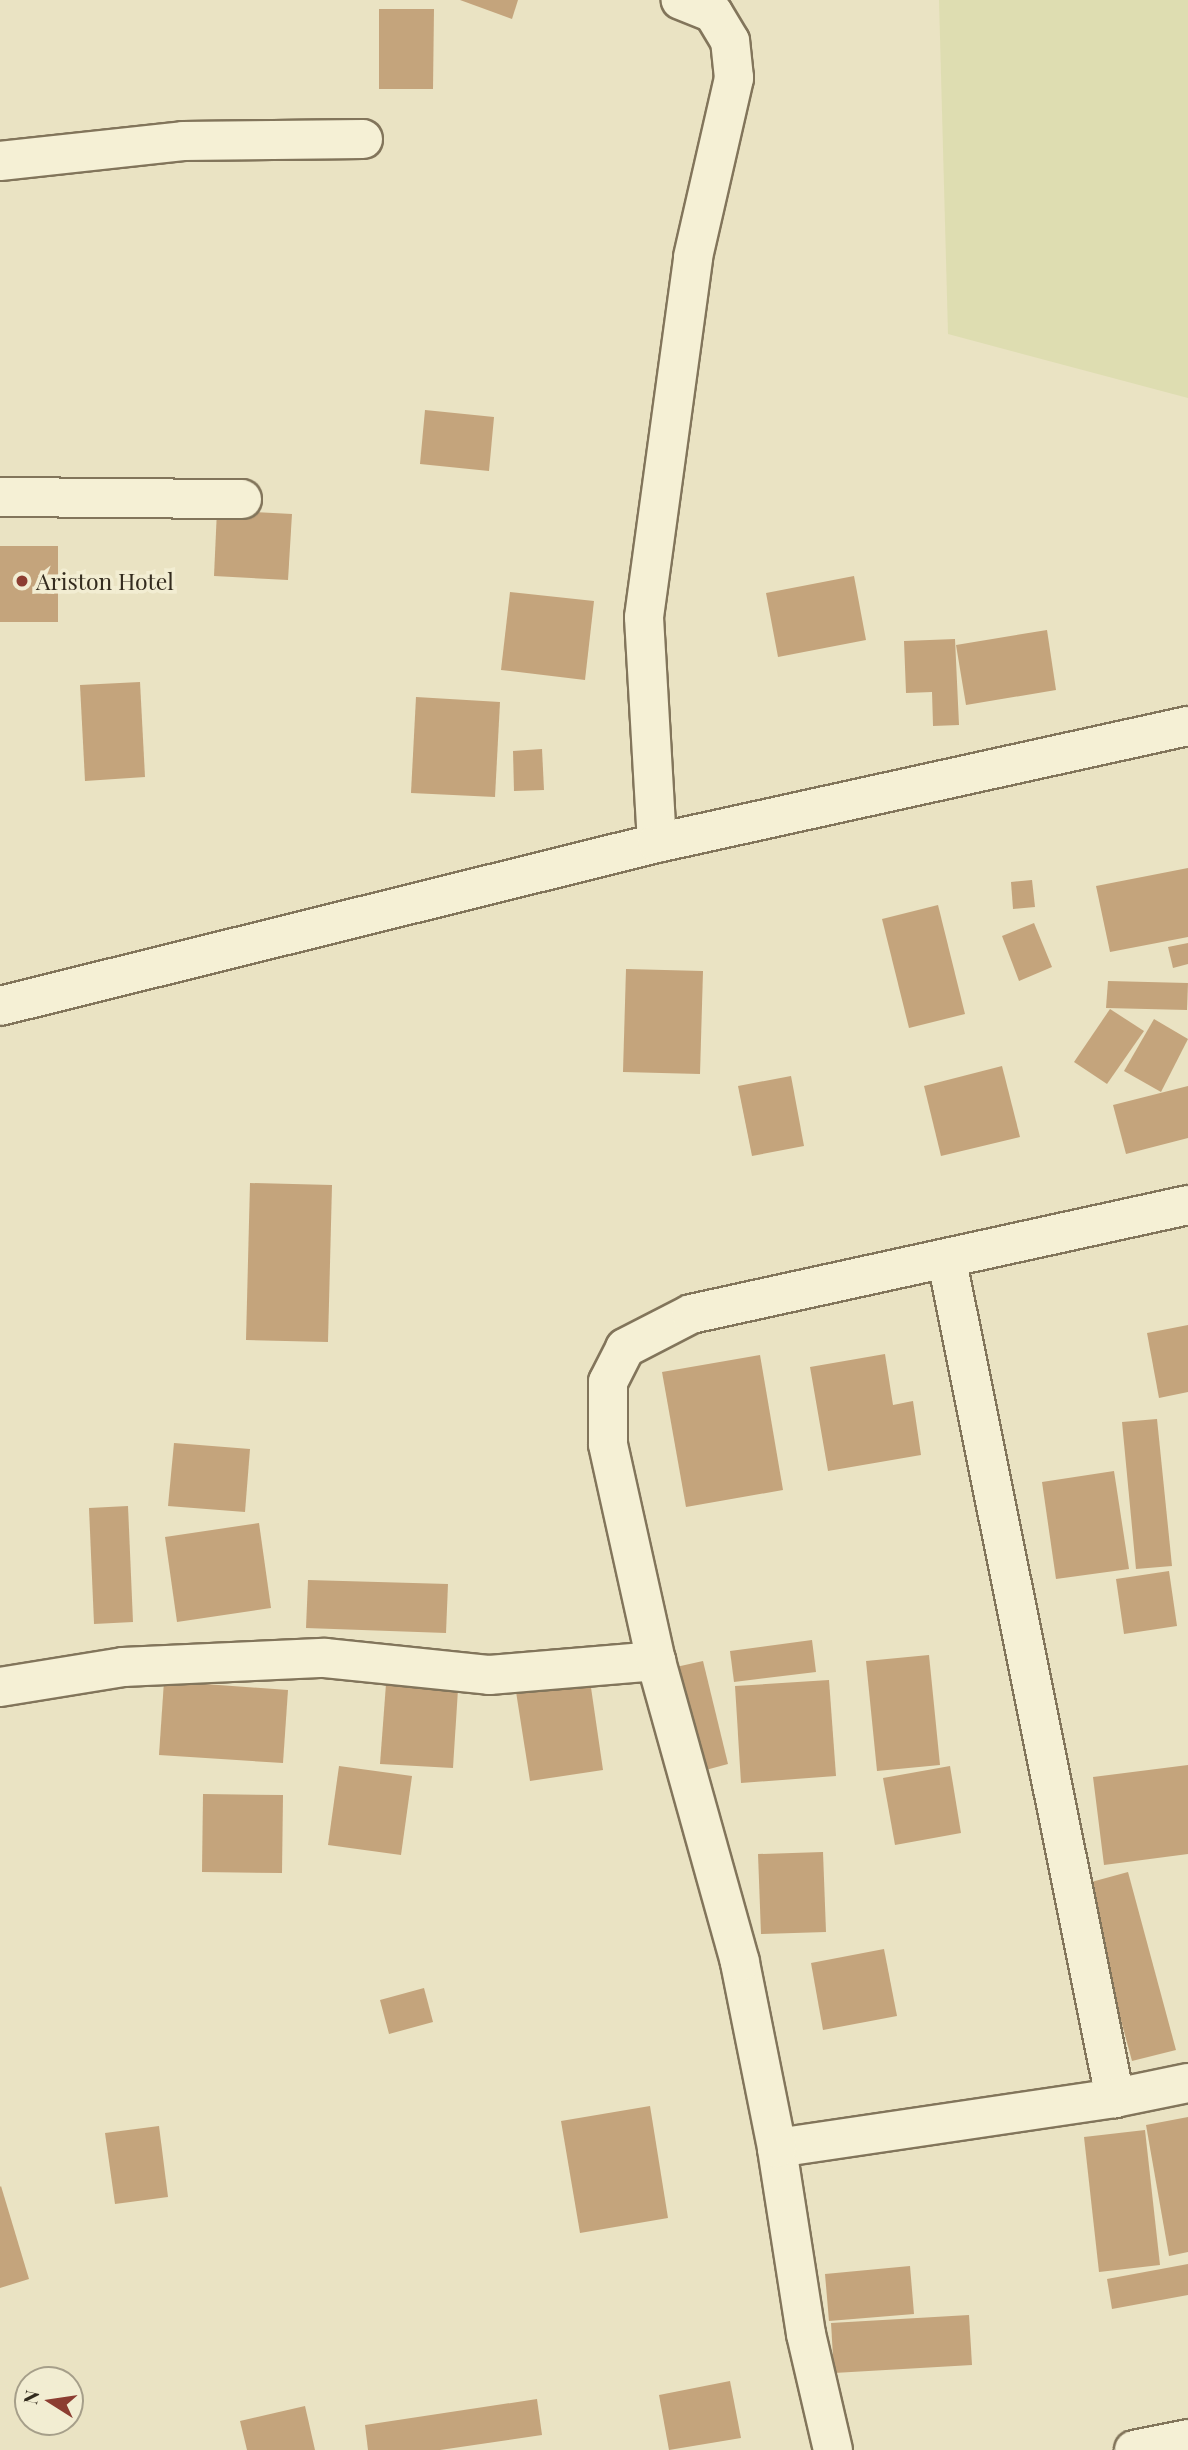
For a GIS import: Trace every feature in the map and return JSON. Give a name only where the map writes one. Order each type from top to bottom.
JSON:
[{"type":"street","points":[[657,843],[644,617],[693,257],[734,78],[730,41],[713,13],[681,0]]},
{"type":"street","points":[[0,161],[183,141],[363,139]]},
{"type":"street","points":[[0,497],[242,499]]},
{"type":"street","points":[[0,1006],[657,843],[1188,726]]},
{"type":"street","points":[[834,2450],[806,2334],[777,2148],[740,1962],[656,1661],[608,1444],[608,1382],[625,1348],[691,1314],[947,1262],[1188,1205]]},
{"type":"street","points":[[947,1262],[1115,2098]]},
{"type":"street","points":[[0,1687],[123,1667],[325,1658],[489,1675],[656,1661]]},
{"type":"street","points":[[777,2148],[1115,2098],[1188,2083]]},
{"type":"street","points":[[1134,2450],[1188,2439]]},
{"type":"green space","points":[[939,0],[1188,0],[1188,398],[948,334]]},
{"type":"building","points":[[460,0],[518,0],[512,19]]},
{"type":"building","points":[[379,9],[434,9],[433,89],[379,89]]},
{"type":"building","points":[[425,410],[494,417],[489,471],[420,464]]},
{"type":"building","points":[[217,510],[292,514],[288,580],[214,576]]},
{"type":"building","points":[[0,546],[58,546],[58,622],[0,622]]},
{"type":"building","points":[[854,576],[866,640],[778,657],[766,593]]},
{"type":"building","points":[[510,592],[594,601],[585,680],[501,670]]},
{"type":"building","points":[[1047,630],[1056,690],[966,705],[956,645]]},
{"type":"building","points":[[955,639],[959,725],[933,726],[932,692],[906,693],[904,641]]},
{"type":"building","points":[[140,682],[145,777],[85,781],[80,685]]},
{"type":"building","points":[[416,697],[500,702],[495,797],[411,793]]},
{"type":"building","points":[[542,749],[544,790],[514,791],[513,751]]},
{"type":"building","points":[[1188,868],[1188,937],[1110,952],[1096,886]]},
{"type":"building","points":[[1032,880],[1035,907],[1013,909],[1011,882]]},
{"type":"building","points":[[938,905],[965,1014],[909,1028],[882,919]]},
{"type":"building","points":[[1034,923],[1052,967],[1019,981],[1002,936]]},
{"type":"building","points":[[1188,943],[1188,964],[1173,968],[1168,947]]},
{"type":"building","points":[[626,969],[703,971],[700,1074],[623,1072]]},
{"type":"building","points":[[1108,981],[1188,983],[1187,1010],[1106,1008]]},
{"type":"building","points":[[1110,1009],[1144,1031],[1107,1084],[1074,1062]]},
{"type":"building","points":[[1154,1019],[1188,1039],[1161,1092],[1124,1071]]},
{"type":"building","points":[[1002,1066],[1020,1137],[941,1156],[924,1086]]},
{"type":"building","points":[[791,1076],[804,1146],[752,1156],[738,1086]]},
{"type":"building","points":[[1188,1086],[1188,1138],[1126,1154],[1113,1105]]},
{"type":"building","points":[[250,1183],[332,1185],[328,1342],[246,1340]]},
{"type":"building","points":[[1188,1325],[1188,1392],[1159,1398],[1147,1333]]},
{"type":"building","points":[[885,1354],[893,1405],[913,1401],[921,1455],[828,1471],[810,1367]]},
{"type":"building","points":[[760,1355],[783,1490],[686,1507],[662,1372]]},
{"type":"building","points":[[1157,1419],[1172,1566],[1136,1569],[1122,1422]]},
{"type":"building","points":[[174,1443],[250,1449],[245,1512],[168,1506]]},
{"type":"building","points":[[1114,1471],[1129,1569],[1056,1579],[1042,1482]]},
{"type":"building","points":[[128,1506],[133,1622],[94,1624],[89,1508]]},
{"type":"building","points":[[259,1523],[271,1608],[177,1622],[165,1537]]},
{"type":"building","points":[[1169,1571],[1177,1626],[1124,1634],[1116,1579]]},
{"type":"building","points":[[308,1580],[448,1584],[446,1633],[306,1628]]},
{"type":"building","points":[[812,1640],[816,1672],[734,1682],[730,1651]]},
{"type":"building","points":[[929,1655],[940,1765],[877,1771],[866,1661]]},
{"type":"building","points":[[703,1661],[728,1764],[702,1771],[676,1667]]},
{"type":"building","points":[[588,1667],[603,1770],[530,1781],[514,1679]]},
{"type":"building","points":[[829,1680],[836,1776],[741,1783],[735,1686]]},
{"type":"building","points":[[164,1681],[288,1690],[283,1763],[159,1755]]},
{"type":"building","points":[[386,1684],[458,1689],[453,1768],[380,1764]]},
{"type":"building","points":[[1188,1765],[1188,1854],[1104,1865],[1093,1777]]},
{"type":"building","points":[[339,1766],[412,1776],[401,1855],[328,1845]]},
{"type":"building","points":[[950,1766],[961,1833],[895,1845],[883,1778]]},
{"type":"building","points":[[203,1794],[283,1795],[282,1873],[202,1872]]},
{"type":"building","points":[[823,1852],[826,1932],[761,1934],[758,1854]]},
{"type":"building","points":[[1128,1872],[1176,2050],[1132,2061],[1084,1884]]},
{"type":"building","points":[[884,1949],[897,2016],[823,2030],[811,1963]]},
{"type":"building","points":[[424,1988],[433,2022],[389,2034],[380,2000]]},
{"type":"building","points":[[650,2106],[668,2218],[580,2233],[561,2121]]},
{"type":"building","points":[[1188,2117],[1188,2252],[1169,2256],[1146,2125]]},
{"type":"building","points":[[159,2126],[168,2197],[115,2204],[105,2133]]},
{"type":"building","points":[[1145,2130],[1160,2265],[1099,2272],[1084,2137]]},
{"type":"building","points":[[0,2187],[29,2279],[0,2288]]},
{"type":"building","points":[[1188,2264],[1188,2295],[1112,2309],[1107,2279]]},
{"type":"building","points":[[910,2266],[914,2314],[829,2321],[825,2274]]},
{"type":"building","points":[[969,2315],[972,2365],[834,2373],[831,2323]]},
{"type":"building","points":[[730,2381],[741,2438],[669,2450],[659,2395]]},
{"type":"building","points":[[537,2399],[542,2435],[440,2450],[368,2450],[365,2425]]},
{"type":"building","points":[[305,2406],[315,2450],[247,2450],[240,2421]]},
{"type":"place","name":"Ariston Hotel","points":[[22,581]]}]
